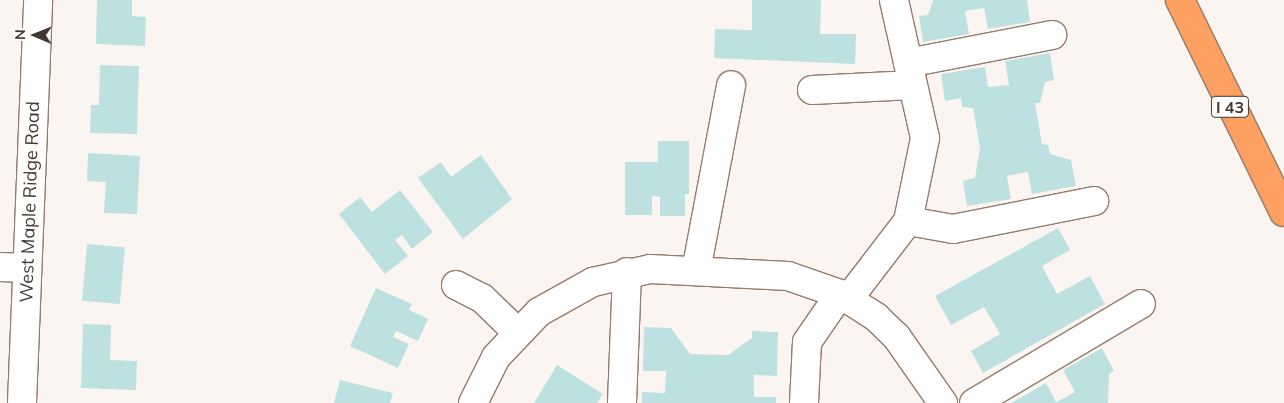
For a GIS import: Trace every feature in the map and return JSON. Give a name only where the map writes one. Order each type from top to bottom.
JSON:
[{"type":"highway","name":"I 43","points":[[1180,0],[1284,212]]},
{"type":"street","name":"West Maple Ridge Road","points":[[22,403],[38,0]]},
{"type":"street","points":[[804,403],[807,342],[908,221],[925,138],[894,0]]},
{"type":"street","points":[[812,90],[910,74],[1052,35]]},
{"type":"street","points":[[696,271],[731,85]]},
{"type":"street","points":[[908,221],[953,229],[1094,201]]},
{"type":"street","points":[[0,267],[27,268]]},
{"type":"street","points":[[473,403],[496,357],[517,332],[563,296],[593,282],[626,272],[650,269],[788,276],[845,296],[896,336],[943,403]]},
{"type":"street","points":[[622,403],[626,272]]},
{"type":"street","points":[[456,286],[482,298],[517,332]]},
{"type":"street","points":[[974,403],[1141,304]]},
{"type":"building","points":[[97,0],[132,0],[132,16],[146,17],[145,46],[96,44]]},
{"type":"building","points":[[752,0],[821,0],[820,34],[856,34],[855,64],[714,58],[715,29],[752,30]]},
{"type":"building","points":[[933,0],[1027,0],[1030,22],[988,29],[984,8],[965,11],[969,34],[923,42],[919,16],[928,15]]},
{"type":"building","points":[[1050,53],[1054,80],[1045,82],[1040,103],[1035,103],[1042,144],[1048,145],[1050,154],[1071,160],[1076,186],[1032,194],[1028,172],[1007,176],[1011,199],[967,206],[963,181],[975,178],[980,148],[973,108],[962,107],[961,98],[945,101],[941,74],[985,67],[988,87],[1009,85],[1005,61]]},
{"type":"building","points":[[100,65],[139,66],[137,134],[90,133],[91,105],[99,105]]},
{"type":"building","points":[[658,141],[689,141],[689,194],[685,194],[685,216],[660,216],[660,197],[652,196],[652,215],[625,215],[625,162],[658,162]]},
{"type":"building","points":[[88,153],[140,156],[137,214],[104,213],[106,182],[87,181]]},
{"type":"building","points":[[481,155],[512,199],[463,239],[418,178],[441,162],[451,177]]},
{"type":"building","points":[[400,190],[433,232],[412,249],[402,235],[395,240],[408,256],[385,274],[339,214],[360,197],[372,212]]},
{"type":"building","points":[[1058,228],[1070,250],[1042,266],[1057,294],[1090,276],[1105,304],[983,373],[971,351],[1000,334],[984,307],[951,325],[935,296]]},
{"type":"building","points":[[87,244],[125,247],[120,304],[82,301]]},
{"type":"building","points":[[376,288],[412,304],[409,310],[428,319],[418,341],[396,331],[393,337],[409,344],[398,368],[350,346]]},
{"type":"building","points":[[83,324],[111,325],[110,360],[137,361],[136,390],[81,388]]},
{"type":"building","points":[[644,327],[671,328],[690,354],[728,355],[752,338],[752,331],[778,332],[777,376],[754,375],[754,397],[776,397],[776,403],[642,403],[642,392],[665,393],[666,371],[643,371]]},
{"type":"building","points":[[1102,348],[1114,371],[1109,374],[1108,403],[1011,403],[1046,383],[1056,402],[1075,392],[1063,370]]},
{"type":"building","points":[[557,365],[603,394],[597,403],[534,403]]},
{"type":"building","points":[[340,380],[393,393],[390,403],[334,403]]}]
